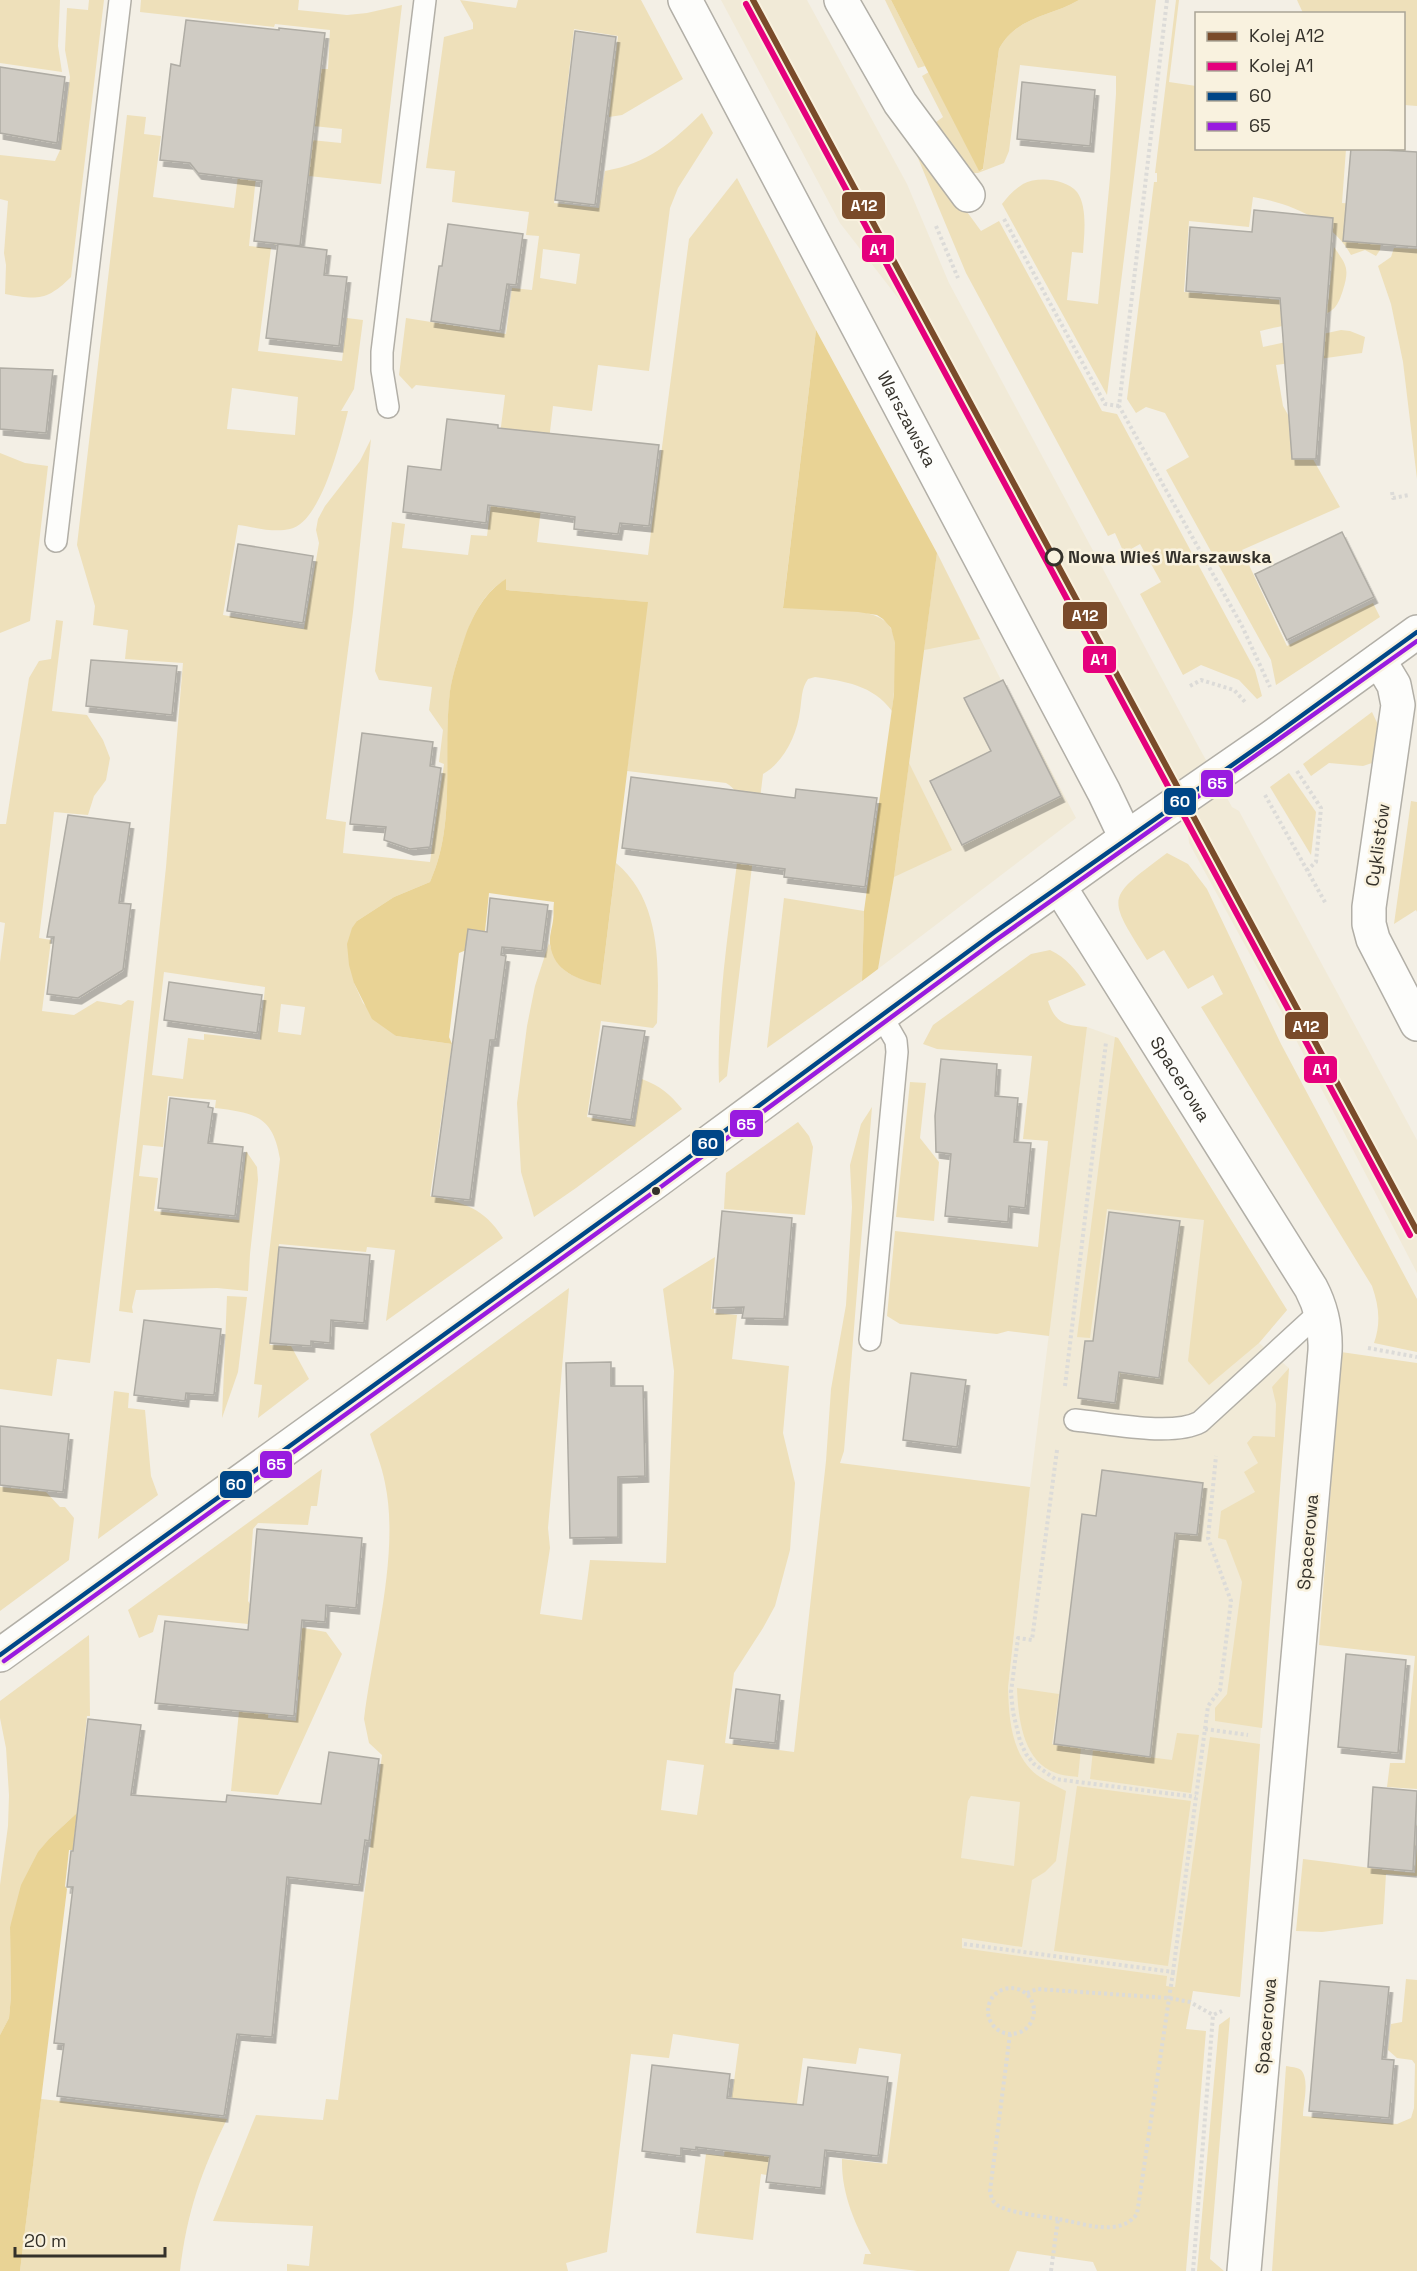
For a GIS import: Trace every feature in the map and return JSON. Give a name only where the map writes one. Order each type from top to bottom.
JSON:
[{"type":"street","name":"Warszawska","points":[[685,0],[1104,792],[1126,838]]},
{"type":"street","points":[[840,0],[900,103],[968,195]]},
{"type":"street","points":[[0,1654],[634,1197],[1059,886],[1417,632]]},
{"type":"street","name":"Cyklistów","points":[[1379,660],[1394,686],[1398,705],[1369,907],[1369,924],[1373,939],[1417,1024]]},
{"type":"street","name":"Spacerowa","points":[[1059,886],[1311,1288],[1322,1311],[1324,1324],[1324,1351],[1244,2271]]},
{"type":"lane","points":[[56,541],[120,0]]},
{"type":"lane","points":[[388,407],[382,370],[382,352],[425,0]]},
{"type":"lane","points":[[870,1340],[897,1052],[896,1041],[881,1015]]},
{"type":"lane","points":[[1075,1420],[1168,1430],[1185,1428],[1200,1422],[1322,1311]]},
{"type":"path","points":[[1167,0],[1119,406],[1242,626],[1275,697]]},
{"type":"path","points":[[968,195],[993,204],[999,210],[1105,404],[1119,406]]},
{"type":"path","points":[[1392,492],[1393,498],[1409,495]]},
{"type":"path","points":[[1190,686],[1201,680],[1234,690],[1247,705]]},
{"type":"path","points":[[1297,771],[1322,808],[1316,862],[1307,870]]},
{"type":"path","points":[[1264,795],[1327,907]]},
{"type":"path","points":[[1064,1395],[1107,1034]]},
{"type":"path","points":[[1010,2034],[990,2191],[994,2203],[1004,2209],[1114,2228],[1128,2224],[1137,2214],[1173,1972],[1208,1706],[1220,1690],[1231,1601],[1208,1538],[1218,1438],[1200,1422]]},
{"type":"path","points":[[1058,1442],[1032,1640],[1018,1638],[1011,1692],[1015,1725],[1020,1741],[1034,1764],[1055,1779],[1196,1797]]},
{"type":"path","points":[[1205,1729],[1250,1735]]},
{"type":"path","points":[[964,1944],[1173,1972]]},
{"type":"path","points":[[1016,1988],[1027,1993],[1034,2004],[1034,2017],[1029,2028],[1017,2034],[1005,2034],[993,2027],[988,2015],[989,2002],[1002,1989],[1016,1988]]},
{"type":"path","points":[[1027,1993],[1037,1989],[1169,1998],[1190,2002],[1213,2015]]},
{"type":"path","points":[[1213,2015],[1224,2010]]},
{"type":"path","points":[[1193,2271],[1213,2015]]},
{"type":"path","points":[[1051,2271],[1058,2218]]},
{"type":"shaded area","points":[[0,0],[60,0],[58,46],[62,72],[0,63]]},
{"type":"shaded area","points":[[89,0],[104,0],[71,277],[55,291],[41,297],[5,294],[4,253],[8,201],[0,199],[0,155],[55,161],[61,148],[70,77],[65,50],[67,8],[88,10]]},
{"type":"shaded area","points":[[141,0],[299,0],[298,10],[347,15],[402,5],[381,184],[291,174],[258,156],[249,246],[271,248],[258,351],[342,361],[347,318],[363,320],[354,389],[341,411],[348,411],[335,459],[320,496],[311,512],[301,523],[290,529],[271,530],[238,525],[223,615],[304,629],[319,543],[316,530],[318,519],[325,506],[360,461],[371,439],[353,612],[326,819],[346,822],[343,853],[430,862],[444,764],[439,762],[443,730],[429,710],[432,687],[379,680],[375,671],[392,522],[405,524],[402,548],[468,555],[471,535],[487,536],[505,395],[416,385],[412,389],[399,375],[406,318],[506,334],[512,288],[532,290],[539,236],[526,235],[529,212],[452,202],[455,171],[426,168],[444,37],[473,29],[473,23],[460,0],[516,8],[518,0],[641,0],[683,79],[622,115],[609,117],[618,36],[574,29],[554,203],[599,208],[605,171],[647,157],[680,134],[702,113],[713,133],[678,188],[670,208],[649,371],[598,365],[592,411],[553,406],[537,542],[648,555],[689,239],[737,178],[816,330],[783,607],[841,609],[871,614],[882,619],[890,627],[895,644],[896,668],[892,711],[876,695],[857,686],[837,680],[815,677],[808,679],[803,690],[793,738],[783,755],[763,774],[727,1076],[719,1083],[722,985],[742,823],[741,806],[738,795],[726,783],[627,771],[647,602],[505,590],[505,580],[487,595],[471,623],[451,684],[446,812],[438,859],[430,882],[394,897],[357,921],[354,983],[363,1003],[396,1036],[452,1044],[430,1196],[472,1208],[488,1219],[503,1238],[386,1321],[395,1250],[367,1247],[366,1252],[279,1244],[270,1345],[291,1346],[309,1379],[258,1418],[262,1385],[254,1384],[280,1159],[277,1144],[267,1125],[251,1115],[215,1108],[216,1100],[168,1096],[163,1147],[143,1145],[139,1176],[158,1178],[154,1211],[239,1220],[246,1151],[257,1167],[258,1180],[248,1291],[217,1288],[136,1290],[133,1313],[119,1311],[166,867],[183,663],[125,659],[128,630],[93,625],[95,606],[77,545],[127,115],[146,117],[144,134],[161,136],[153,197],[234,208],[245,120],[261,135],[341,143],[342,129],[313,126],[320,69],[328,69],[330,30],[275,24],[274,27],[140,12]],"holes":[[[543,249],[580,254],[576,284],[540,278]],[[232,388],[298,397],[295,435],[227,429]],[[164,972],[265,987],[260,1040],[204,1034],[204,1040],[188,1038],[183,1079],[152,1075]],[[281,1004],[305,1007],[301,1035],[278,1032]]]},
{"type":"shaded area","points":[[721,0],[807,0],[907,184],[949,283],[1196,742],[1232,807],[1239,811],[1417,1140],[1417,1273],[1281,1011],[1189,843],[1188,831],[905,307],[840,223]]},
{"type":"shaded area","points":[[885,0],[891,0],[925,66],[918,68]]},
{"type":"shaded area","points":[[891,0],[1079,0],[1025,23],[1006,38],[999,49],[983,169],[979,171]]},
{"type":"shaded area","points":[[1079,0],[1156,0],[1107,395],[1002,204],[1020,186],[1036,180],[1052,180],[1066,184],[1077,192],[1084,213],[1083,253],[1072,252],[1067,300],[1098,304],[1110,178],[1116,76],[1020,65],[1009,151],[1004,163],[978,173],[966,173],[932,125],[943,117],[922,76],[929,72],[979,170],[983,170],[999,49],[1006,38],[1025,23]]},
{"type":"shaded area","points":[[1176,0],[1179,0],[1169,82],[1195,86],[1195,150],[1346,150],[1342,203],[1385,206],[1380,250],[1376,256],[1365,250],[1351,255],[1343,243],[1322,223],[1296,209],[1253,197],[1249,227],[1189,221],[1184,292],[1328,304],[1334,247],[1341,258],[1346,267],[1346,276],[1340,298],[1334,308],[1309,320],[1260,331],[1263,347],[1341,330],[1365,337],[1362,353],[1276,365],[1283,406],[1340,507],[1242,550],[1287,646],[1373,603],[1380,617],[1276,685],[1271,660],[1166,470],[1189,457],[1165,413],[1146,407],[1136,413],[1127,399],[1154,182],[1157,182],[1157,173],[1155,173]]},
{"type":"shaded area","points":[[1297,0],[1417,0],[1417,106],[1405,105],[1405,12],[1303,12]]},
{"type":"shaded area","points":[[921,149],[981,231],[999,221],[1102,411],[1117,414],[1255,670],[1262,696],[1257,699],[1239,680],[1201,665],[1183,675],[1140,594],[1161,582],[1140,544],[1124,553],[1115,533],[1108,536],[966,273],[915,151]]},
{"type":"shaded area","points":[[1394,248],[1417,249],[1417,479],[1403,362],[1391,304],[1378,266],[1391,257]]},
{"type":"shaded area","points":[[816,330],[937,553],[894,877],[878,969],[862,981],[864,911],[894,694],[895,643],[891,628],[877,615],[783,608]]},
{"type":"shaded area","points":[[0,453],[25,463],[48,466],[30,621],[0,633]]},
{"type":"shaded area","points":[[937,553],[1001,680],[1003,679],[1076,818],[878,969],[894,877]]},
{"type":"shaded area","points":[[937,553],[980,639],[924,650]]},
{"type":"shaded area","points":[[506,579],[506,590],[648,602],[601,985],[568,973],[552,954],[550,941],[554,902],[489,893],[483,950],[459,953],[449,1037],[452,1044],[396,1036],[372,1019],[354,983],[347,944],[357,921],[394,897],[430,882],[438,859],[446,812],[448,715],[453,677],[473,618],[492,590]]},
{"type":"shaded area","points":[[56,620],[63,621],[52,711],[87,715],[103,740],[110,758],[106,780],[94,796],[88,815],[54,812],[39,938],[51,940],[42,1011],[74,1015],[97,1001],[121,1005],[128,1000],[134,1001],[90,1363],[57,1359],[52,1396],[0,1389],[0,962],[5,923],[0,922],[0,824],[6,824],[29,678],[39,661],[51,659]]},
{"type":"shaded area","points":[[1372,712],[1380,729],[1372,763],[1363,766],[1329,763],[1311,776],[1303,764]]},
{"type":"shaded area","points":[[909,763],[952,850],[894,877]]},
{"type":"shaded area","points":[[1289,773],[1316,812],[1311,855],[1270,787]]},
{"type":"shaded area","points":[[1411,801],[1417,802],[1417,912],[1416,910],[1394,924]]},
{"type":"shaded area","points":[[1167,853],[1188,864],[1207,889],[1281,1044],[1417,1299],[1417,1352],[1374,1343],[1378,1328],[1378,1314],[1372,1286],[1201,1007],[1223,994],[1213,975],[1188,989],[1164,950],[1147,960],[1124,922],[1119,910],[1119,899],[1123,890],[1132,880]]},
{"type":"shaded area","points":[[616,863],[631,879],[642,896],[650,916],[657,958],[657,1023],[653,1028],[601,1021],[587,1117],[635,1126],[642,1079],[664,1091],[682,1109],[534,1217],[521,1172],[517,1103],[527,1026],[535,986],[549,943],[558,962],[568,973],[601,985]]},
{"type":"shaded area","points":[[784,898],[864,911],[862,981],[767,1048]]},
{"type":"shaded area","points":[[1050,950],[1071,965],[1086,985],[1048,1001],[1051,1009],[1062,1022],[1087,1027],[1049,1336],[1008,1331],[997,1334],[900,1324],[887,1316],[895,1231],[1038,1247],[1048,1141],[1023,1139],[1032,1056],[937,1049],[923,1044],[933,1025],[1031,954]]},
{"type":"shaded area","points":[[1087,1027],[1118,1038],[1287,1310],[1259,1343],[1289,1368],[1240,1997],[947,1960],[968,1801],[996,1753],[1008,1688],[1030,1487]]},
{"type":"shaded area","points":[[1115,1037],[1118,1038],[1287,1310],[1259,1343],[1209,1385],[1188,1361],[1204,1220],[1107,1209],[1090,1338],[1077,1337]]},
{"type":"shaded area","points":[[910,1082],[926,1083],[920,1138],[939,1162],[934,1221],[896,1217]]},
{"type":"shaded area","points":[[872,1107],[844,1451],[840,1463],[1030,1487],[1008,1688],[1009,1712],[1013,1735],[1028,1767],[1040,1777],[1066,1791],[1056,1861],[1032,1880],[1022,1947],[962,1938],[962,1948],[1167,1976],[1166,1986],[1175,1987],[1210,1737],[1260,1744],[1240,1997],[1193,1991],[1186,2029],[1206,2031],[1186,2271],[1097,2271],[1093,2262],[1017,2251],[1009,2271],[917,2271],[863,2264],[865,2254],[871,2254],[850,2208],[842,2172],[842,2159],[887,2164],[901,2054],[859,2048],[856,2064],[803,2058],[787,2178],[761,2174],[753,2240],[696,2233],[706,2154],[724,2156],[739,2044],[673,2034],[669,2058],[631,2054],[607,2252],[566,2263],[568,2271],[287,2271],[287,2264],[309,2266],[313,2226],[213,2221],[256,2115],[323,2120],[326,2099],[338,2100],[382,1755],[369,1743],[364,1719],[384,1600],[389,1540],[389,1511],[385,1483],[370,1434],[569,1288],[548,1528],[550,1548],[540,1614],[582,1620],[590,1560],[666,1563],[674,1371],[663,1289],[715,1257],[711,1309],[714,1309],[714,1313],[737,1315],[732,1359],[789,1366],[783,1433],[795,1483],[790,1550],[775,1606],[734,1673],[725,1743],[794,1752],[826,1461],[831,1389],[846,1305],[852,1207],[850,1165],[861,1124]],"holes":[[[667,1760],[704,1765],[697,1815],[661,1810]],[[971,1796],[1020,1802],[1014,1866],[961,1858],[968,1801]]]},
{"type":"shaded area","points":[[798,1122],[809,1136],[813,1147],[805,1215],[724,1209],[726,1173]]},
{"type":"shaded area","points":[[227,1296],[247,1297],[238,1372],[222,1418]]},
{"type":"shaded area","points":[[1341,1352],[1417,1363],[1417,1789],[1387,1787],[1390,1763],[1405,1763],[1415,1656],[1319,1645]]},
{"type":"shaded area","points":[[1289,1368],[1262,1728],[1215,1721],[1215,1708],[1227,1694],[1242,1582],[1226,1540],[1218,1538],[1221,1511],[1255,1492],[1244,1472],[1258,1463],[1247,1443],[1253,1436],[1275,1437],[1276,1404],[1272,1387]]},
{"type":"shaded area","points":[[114,1391],[129,1393],[128,1408],[145,1410],[151,1476],[158,1495],[98,1539]]},
{"type":"shaded area","points":[[322,1469],[317,1506],[311,1506],[308,1525],[258,1523],[253,1529],[248,1624],[158,1615],[153,1632],[139,1638],[128,1610]]},
{"type":"shaded area","points":[[0,1487],[46,1492],[60,1507],[65,1507],[74,1518],[69,1560],[0,1611]]},
{"type":"shaded area","points":[[298,1627],[326,1632],[342,1654],[278,1795],[231,1791],[247,1632],[271,1682],[268,1718],[296,1721],[300,1680],[292,1679]]},
{"type":"shaded area","points":[[89,1635],[90,1716],[87,1716],[77,1813],[50,1838],[10,1927],[9,2018],[0,2035],[0,1885],[8,1826],[9,1795],[0,1701]]},
{"type":"shaded area","points":[[1017,1688],[1059,1694],[1052,1744],[1081,1748],[1078,1777],[1051,1771],[1041,1765],[1034,1756],[1023,1734]]},
{"type":"shaded area","points":[[1177,1733],[1199,1735],[1191,1793],[1090,1779],[1093,1750],[1172,1760]]},
{"type":"shaded area","points":[[1077,1786],[1191,1801],[1168,1966],[1054,1951]]},
{"type":"shaded area","points":[[77,1813],[73,1850],[69,1850],[65,1886],[67,1889],[20,2271],[0,2271],[0,2035],[9,2018],[10,1927],[21,1885],[38,1852]]},
{"type":"shaded area","points":[[1417,1848],[1417,1876],[1386,1874],[1383,1924],[1322,1932],[1296,1931],[1303,1859],[1415,1873]]},
{"type":"shaded area","points":[[1406,1979],[1417,1980],[1417,2271],[1272,2271],[1286,2066],[1299,2069],[1304,2074],[1306,2086],[1303,2116],[1397,2124],[1411,2118],[1414,2108],[1415,2064],[1412,2060],[1397,2058],[1388,2050],[1391,2024],[1402,2022]]},
{"type":"shaded area","points":[[1230,2017],[1210,2259],[1224,2271],[1197,2271],[1219,2025]]},
{"type":"shaded area","points":[[41,2099],[227,2119],[196,2193],[180,2271],[20,2271]]},
{"type":"building","points":[[186,20],[325,33],[300,246],[254,241],[262,181],[198,173],[190,163],[160,160],[171,64],[180,66]]},
{"type":"building","points":[[575,31],[616,37],[595,205],[555,200]]},
{"type":"building","points":[[0,67],[65,77],[57,143],[0,133]]},
{"type":"building","points":[[1022,82],[1095,90],[1090,146],[1017,139]]},
{"type":"building","points":[[1351,150],[1417,152],[1417,247],[1343,241]]},
{"type":"building","points":[[1254,210],[1333,218],[1316,459],[1292,459],[1280,298],[1186,291],[1190,227],[1252,232]]},
{"type":"building","points":[[448,224],[523,234],[516,285],[507,284],[500,331],[431,321]]},
{"type":"building","points":[[278,244],[327,250],[324,275],[347,277],[339,346],[266,338]]},
{"type":"building","points":[[0,368],[53,370],[46,433],[0,429]]},
{"type":"building","points":[[447,419],[498,425],[498,428],[659,445],[649,526],[620,523],[618,534],[574,529],[575,517],[488,505],[486,523],[403,512],[408,466],[441,470]]},
{"type":"building","points":[[1342,532],[1374,597],[1287,640],[1255,574]]},
{"type":"building","points":[[238,544],[313,556],[303,623],[227,611]]},
{"type":"building","points":[[91,660],[177,666],[172,715],[86,706]]},
{"type":"building","points":[[1003,680],[1061,796],[962,845],[930,781],[991,751],[964,698]]},
{"type":"building","points":[[362,733],[433,742],[430,766],[441,768],[430,847],[410,849],[384,840],[386,827],[350,824]]},
{"type":"building","points":[[631,777],[795,798],[796,789],[877,798],[865,887],[784,877],[785,869],[622,848]]},
{"type":"building","points":[[68,815],[130,823],[119,903],[131,904],[123,970],[78,998],[47,994],[54,937],[47,937]]},
{"type":"building","points":[[490,898],[548,905],[542,951],[502,947],[501,955],[506,956],[495,1040],[490,1040],[470,1200],[432,1196],[468,929],[487,932]]},
{"type":"building","points":[[169,982],[262,995],[257,1033],[164,1020]]},
{"type":"building","points":[[603,1026],[645,1031],[631,1120],[589,1114]]},
{"type":"building","points":[[941,1059],[997,1064],[995,1096],[1018,1098],[1014,1142],[1031,1143],[1025,1208],[1009,1206],[1008,1222],[945,1216],[951,1154],[936,1152],[935,1116]]},
{"type":"building","points":[[170,1098],[209,1103],[208,1107],[213,1108],[208,1143],[243,1147],[235,1216],[158,1208]]},
{"type":"building","points":[[722,1211],[792,1218],[784,1319],[742,1318],[744,1307],[713,1308]]},
{"type":"building","points":[[1109,1212],[1180,1221],[1159,1378],[1119,1372],[1115,1403],[1078,1398],[1085,1341],[1093,1341]]},
{"type":"building","points":[[279,1247],[370,1255],[364,1323],[331,1320],[330,1343],[311,1341],[311,1346],[270,1343]]},
{"type":"building","points":[[144,1320],[221,1329],[214,1395],[186,1393],[185,1401],[134,1395]]},
{"type":"building","points":[[611,1362],[611,1386],[643,1386],[645,1476],[618,1477],[618,1537],[570,1538],[566,1363]]},
{"type":"building","points":[[911,1373],[966,1380],[957,1447],[903,1440]]},
{"type":"building","points":[[0,1426],[69,1434],[63,1492],[0,1485]]},
{"type":"building","points":[[1102,1470],[1203,1483],[1197,1535],[1175,1533],[1150,1757],[1054,1744],[1082,1514],[1096,1516]]},
{"type":"building","points":[[257,1529],[362,1538],[356,1608],[326,1605],[325,1622],[302,1620],[294,1716],[155,1703],[165,1621],[248,1630]]},
{"type":"building","points":[[1346,1654],[1406,1660],[1398,1753],[1338,1747]]},
{"type":"building","points":[[736,1689],[780,1695],[775,1743],[730,1738]]},
{"type":"building","points":[[88,1719],[141,1725],[131,1795],[226,1802],[227,1795],[321,1804],[329,1752],[379,1759],[369,1841],[365,1840],[359,1885],[287,1877],[272,2037],[237,2034],[224,2116],[57,2096],[64,2044],[54,2043],[73,1887],[67,1887]]},
{"type":"building","points":[[1373,1787],[1417,1791],[1413,1871],[1368,1867]]},
{"type":"building","points":[[1320,1981],[1389,1987],[1382,2059],[1394,2060],[1389,2118],[1309,2111]]},
{"type":"building","points":[[652,2065],[730,2074],[727,2098],[803,2105],[808,2067],[888,2077],[878,2156],[825,2150],[821,2188],[766,2182],[770,2156],[696,2147],[696,2150],[681,2148],[681,2156],[642,2151]]},
{"type":"rail line","name":"A12","points":[[753,0],[1417,1231]]},
{"type":"rail line","name":"A1","points":[[746,4],[1410,1235]]},
{"type":"transit line","name":"60","points":[[0,1655],[654,1183],[992,934],[1417,632]]},
{"type":"transit line","name":"65","points":[[4,1661],[658,1189],[996,940],[1417,641]]},
{"type":"place","name":"Nowa Wieś Warszawska","points":[[1054,557]]}]
